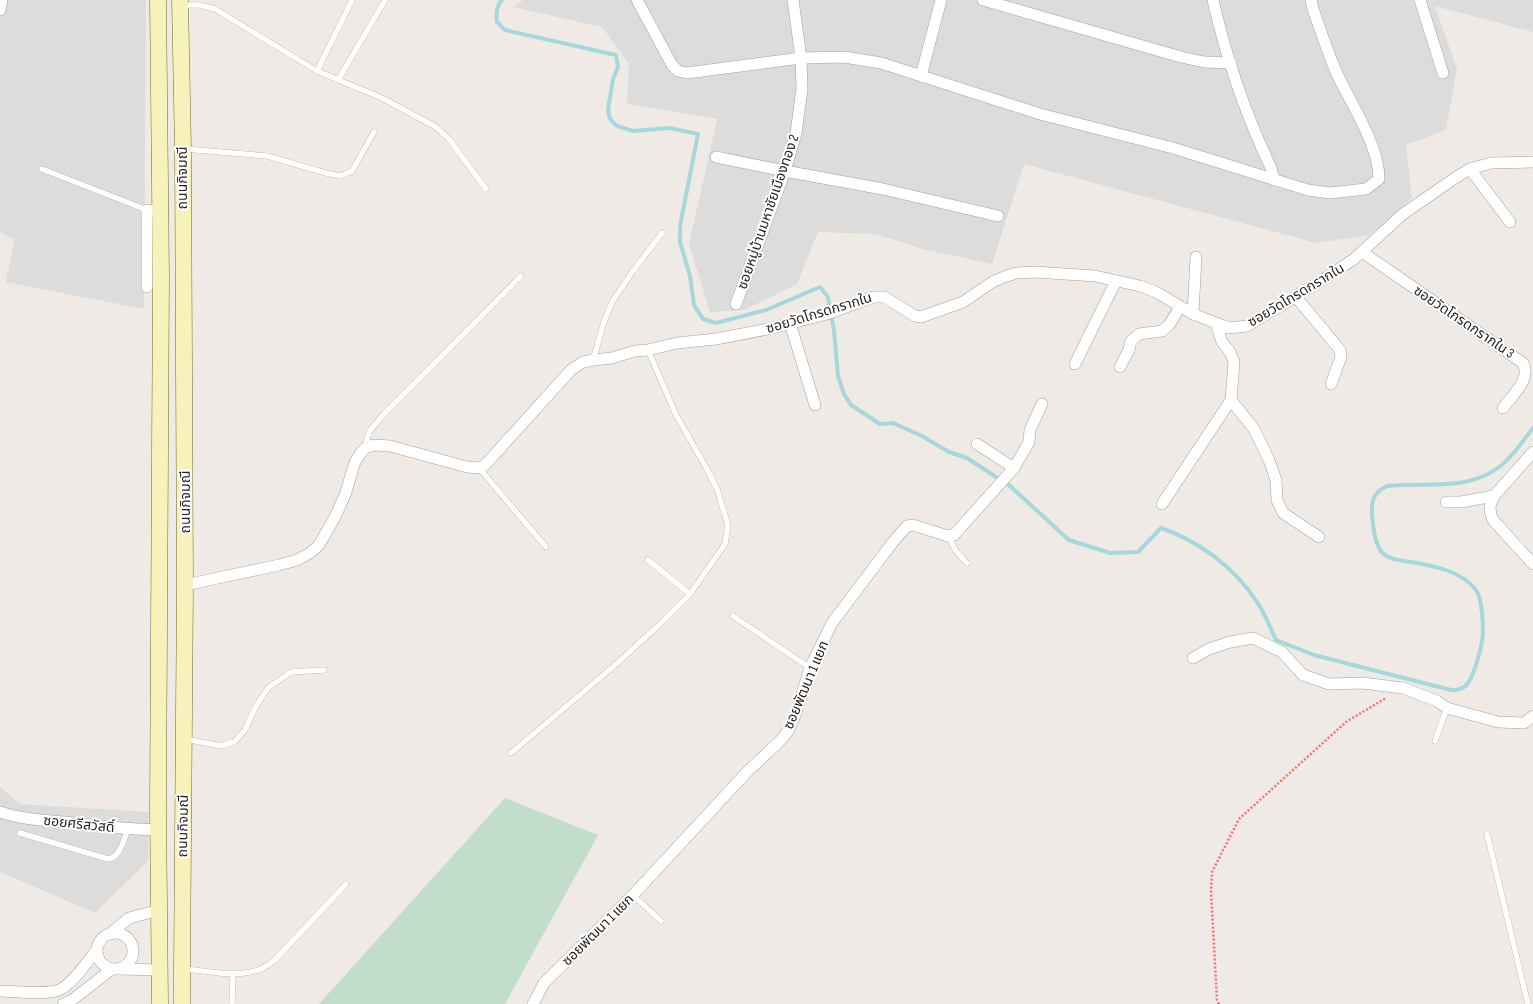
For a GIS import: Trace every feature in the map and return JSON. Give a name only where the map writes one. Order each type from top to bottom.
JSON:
[{"type":"main road","name":"ถนนกิจมณี","points":[[158,0],[153,210],[160,585],[160,1004]]},
{"type":"main road","name":"ถนนกิจมณี","points":[[180,2],[183,149],[185,585],[182,1004]]},
{"type":"main road","points":[[160,585],[185,585]]},
{"type":"street","points":[[0,10],[2,0]]},
{"type":"street","points":[[637,0],[672,65],[678,71],[687,73],[801,58],[844,57],[881,63],[1040,114],[1173,148],[1308,190],[1330,193],[1366,189],[1379,178],[1379,167],[1370,142],[1338,74],[1313,9],[1311,0]]},
{"type":"street","name":"ซอยหมู่บ้านมหาชัยเมืองทอง 2","points":[[736,304],[785,171],[797,127],[802,89],[801,58],[793,0]]},
{"type":"street","points":[[921,76],[941,0]]},
{"type":"street","points":[[983,0],[1181,57],[1204,62],[1231,63]]},
{"type":"street","points":[[1213,0],[1219,25],[1240,93],[1271,168],[1274,180]]},
{"type":"street","points":[[1420,0],[1443,73]]},
{"type":"street","points":[[716,157],[883,189],[998,216]]},
{"type":"street","name":"ซอยวัดโกรดกรากใน","points":[[479,468],[490,461],[520,424],[570,370],[583,362],[616,357],[635,351],[648,350],[677,342],[734,336],[827,314],[878,296],[884,297],[915,316],[921,317],[963,302],[994,281],[1016,273],[1064,273],[1095,276],[1140,286],[1156,292],[1193,314],[1229,328],[1247,326],[1324,279],[1362,252],[1403,214],[1458,176],[1474,167],[1491,163],[1533,162]]},
{"type":"street","points":[[1474,167],[1510,222]]},
{"type":"street","points":[[147,287],[153,210]]},
{"type":"street","name":"ซอยวัดโกรดกรากใน 3","points":[[1362,252],[1523,363],[1526,368],[1525,377],[1503,408]]},
{"type":"street","points":[[1193,314],[1196,257]]},
{"type":"street","points":[[1075,364],[1116,281]]},
{"type":"street","points":[[1296,297],[1340,350],[1341,357],[1331,384]]},
{"type":"street","points":[[1120,368],[1129,350],[1131,341],[1139,334],[1162,331],[1169,325],[1180,307]]},
{"type":"street","points":[[790,323],[815,405]]},
{"type":"street","points":[[1162,504],[1231,400],[1234,362],[1230,352],[1222,342],[1216,323]]},
{"type":"street","points":[[1231,400],[1254,429],[1269,460],[1276,480],[1277,500],[1283,513],[1319,537]]},
{"type":"street","points":[[948,536],[954,535],[1014,468],[1029,442],[1030,430],[1042,404]]},
{"type":"street","points":[[977,444],[1014,468]]},
{"type":"street","points":[[185,585],[280,565],[297,560],[310,553],[319,545],[335,517],[345,495],[355,462],[365,448],[374,445],[390,446],[467,467],[479,468]]},
{"type":"street","points":[[1533,452],[1494,496],[1490,504],[1490,512],[1493,520],[1533,564]]},
{"type":"street","points":[[1446,502],[1461,502],[1494,496]]},
{"type":"street","name":"ซอยพัฒนา 1 แยก","points":[[533,1004],[544,983],[633,895],[747,772],[781,740],[788,731],[796,713],[810,668],[832,623],[905,528],[913,525],[948,536]]},
{"type":"street","points":[[1193,658],[1208,649],[1230,642],[1253,638],[1282,652],[1303,675],[1329,684],[1362,683],[1403,688],[1437,701],[1447,708],[1498,722],[1524,723],[1533,716]]},
{"type":"street","name":"ซอยศรีสวัสดิ์","points":[[0,812],[12,816],[128,829],[159,830]]},
{"type":"street","points":[[110,934],[129,918],[159,910]]},
{"type":"street","points":[[0,991],[47,993],[61,989],[96,951],[100,940],[104,936],[116,933],[128,938],[133,950],[130,961],[126,965],[115,969],[72,1000],[63,1004]]},
{"type":"street","points":[[96,951],[99,961],[107,968],[160,970]]},
{"type":"lane","points":[[317,71],[352,0]]},
{"type":"lane","points":[[338,80],[385,0]]},
{"type":"lane","points":[[180,2],[215,9],[317,71],[382,98],[436,127],[449,139],[486,189]]},
{"type":"lane","points":[[183,149],[267,156],[340,176],[352,172],[374,132]]},
{"type":"lane","points":[[42,169],[153,210]]},
{"type":"lane","points":[[593,360],[604,322],[612,302],[662,233]]},
{"type":"lane","points":[[365,448],[369,432],[382,416],[521,276]]},
{"type":"lane","points":[[511,753],[614,666],[659,625],[690,594],[725,544],[728,525],[717,490],[707,469],[676,415],[648,350]]},
{"type":"lane","points":[[479,468],[546,548]]},
{"type":"lane","points":[[948,536],[956,551],[967,563]]},
{"type":"lane","points":[[648,560],[690,594]]},
{"type":"lane","points":[[733,616],[810,668]]},
{"type":"lane","points":[[184,739],[220,746],[234,742],[245,730],[256,706],[268,687],[291,672],[324,670]]},
{"type":"lane","points":[[1435,741],[1447,708]]},
{"type":"lane","points":[[20,832],[108,859],[116,855],[128,829]]},
{"type":"lane","points":[[1487,834],[1528,1004]]},
{"type":"lane","points":[[182,969],[233,974],[244,974],[260,969],[274,960],[346,884]]},
{"type":"lane","points":[[633,895],[662,922]]},
{"type":"lane","points":[[232,1004],[233,974]]},
{"type":"path","points":[[1219,1004],[1211,892],[1212,872],[1239,820],[1346,722],[1403,688]]},
{"type":"shaded area","points":[[0,0],[146,0],[144,309],[6,282],[14,240],[0,232]]},
{"type":"shaded area","points":[[523,0],[1533,0],[1533,32],[1435,6],[1457,69],[1446,130],[1406,145],[1412,198],[1370,235],[1316,243],[1024,164],[992,264],[922,249],[876,234],[818,232],[797,284],[744,310],[710,312],[689,244],[717,119],[627,104],[629,64],[602,27],[513,7]]},
{"type":"shaded area","points":[[0,787],[20,804],[148,812],[148,861],[95,913],[0,872]]},
{"type":"green space","points":[[505,798],[598,835],[505,1004],[319,1004]]},
{"type":"waterway","points":[[502,0],[498,7],[497,22],[505,30],[616,55],[618,67],[613,79],[608,110],[610,119],[617,126],[633,131],[670,128],[698,134],[680,226],[680,242],[690,276],[694,305],[703,319],[716,323],[766,310],[820,287],[828,297],[834,330],[838,376],[844,394],[851,405],[880,424],[893,423],[922,436],[949,452],[967,458],[1010,486],[1069,540],[1110,553],[1138,552],[1161,528],[1189,540],[1215,557],[1238,578],[1260,606],[1276,640],[1314,655],[1446,689],[1456,690],[1464,687],[1474,671],[1483,634],[1481,604],[1478,593],[1464,579],[1449,571],[1396,560],[1382,553],[1377,544],[1374,532],[1372,515],[1374,497],[1379,491],[1387,486],[1451,484],[1482,477],[1495,470],[1508,459],[1533,428]]}]
